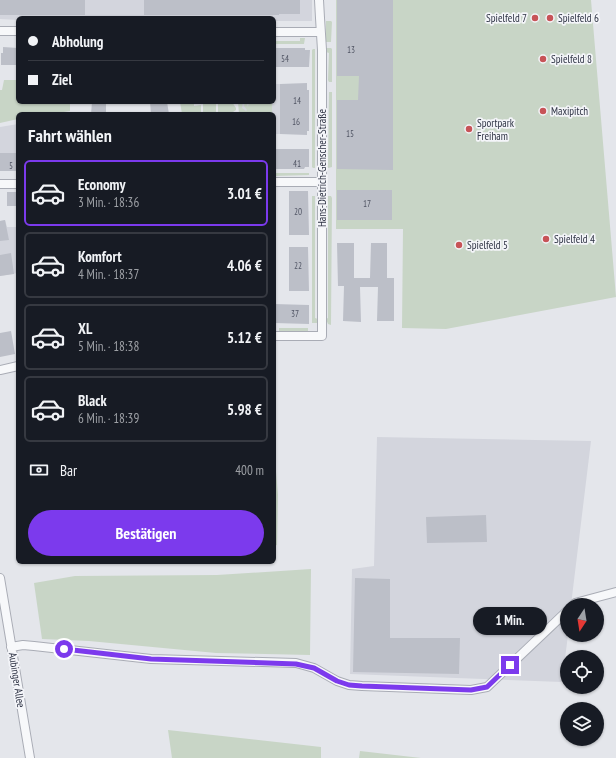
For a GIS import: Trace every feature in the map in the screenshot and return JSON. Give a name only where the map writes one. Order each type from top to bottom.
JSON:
[{"type":"street","name":"Hans-Dietrich-Genscher-Straße","points":[[276,336],[322,336],[322,50],[319,0]]},
{"type":"street","points":[[0,31],[16,32]]},
{"type":"street","points":[[276,32],[320,32]]},
{"type":"street","points":[[276,182],[322,182]]},
{"type":"street","points":[[0,184],[16,184]]},
{"type":"street","points":[[0,370],[16,366]]},
{"type":"street","name":"Aubinger Allee","points":[[0,578],[30,758]]},
{"type":"street","points":[[594,598],[616,592]]},
{"type":"street","points":[[11,647],[23,645],[151,659],[296,664],[314,668],[337,681],[349,685],[471,690],[487,687],[560,618]]},
{"type":"shaded area","points":[[0,0],[312,0],[312,21],[276,21],[276,16],[16,16],[16,20],[0,19]]},
{"type":"shaded area","points":[[276,84],[280,84],[280,134],[276,134],[276,112],[239,112],[239,104],[276,104]]},
{"type":"shaded area","points":[[16,124],[16,153],[0,153],[0,127]]},
{"type":"shaded area","points":[[5,220],[7,227],[16,227],[16,273],[0,276],[0,221]]},
{"type":"shaded area","points":[[377,437],[591,441],[572,598],[560,598],[560,642],[567,642],[566,650],[560,650],[560,682],[350,674],[352,569],[374,566]]},
{"type":"green space","name":"Sportpark Freiham","points":[[336,0],[591,0],[616,297],[446,329],[402,328],[403,229],[336,229]]},
{"type":"green space","points":[[326,21],[332,22],[331,42],[326,42]]},
{"type":"green space","points":[[300,38],[305,38],[304,44],[276,44],[276,41],[300,41]]},
{"type":"green space","points":[[326,48],[332,49],[332,82],[329,82],[328,80],[329,53],[326,52]]},
{"type":"green space","points":[[313,49],[315,49],[315,168],[312,167]]},
{"type":"green space","points":[[4,80],[16,80],[16,104],[70,104],[70,111],[16,112],[16,119],[0,123],[0,90],[2,90]]},
{"type":"green space","points":[[329,92],[332,92],[332,167],[328,168]]},
{"type":"green space","points":[[180,104],[194,104],[194,106],[201,105],[201,112],[182,112]]},
{"type":"green space","points":[[203,104],[216,104],[216,112],[203,112]]},
{"type":"green space","points":[[218,104],[233,104],[236,108],[233,112],[218,112]]},
{"type":"green space","points":[[238,104],[243,104],[242,108],[246,111],[244,104],[247,104],[248,107],[249,104],[272,104],[272,112],[239,112]]},
{"type":"green space","points":[[276,173],[309,173],[309,175],[276,176]]},
{"type":"green space","points":[[312,196],[315,196],[315,318],[318,319],[318,323],[312,323]]},
{"type":"green space","points":[[328,196],[331,196],[332,198],[331,325],[328,324],[326,319],[328,318]]},
{"type":"green space","points":[[279,328],[308,328],[308,331],[279,331]]},
{"type":"green space","points":[[276,472],[278,495],[276,545]]},
{"type":"green space","points":[[311,569],[310,655],[216,653],[89,641],[42,639],[34,583],[75,576],[217,575]]},
{"type":"green space","points":[[168,730],[321,747],[321,758],[172,758]]},
{"type":"green space","points":[[360,751],[421,758],[359,758]]},
{"type":"building","points":[[0,0],[85,0],[85,15],[0,15]]},
{"type":"building","points":[[144,0],[300,0],[300,14],[144,15]]},
{"type":"building","points":[[337,0],[393,0],[393,170],[337,169],[337,100],[358,100],[359,76],[337,76]]},
{"type":"building","points":[[3,47],[16,48],[16,65],[1,65],[1,53],[3,53]]},
{"type":"building","points":[[276,48],[305,48],[305,50],[310,50],[309,67],[276,67]]},
{"type":"building","points":[[307,83],[307,90],[309,90],[309,131],[307,131],[307,135],[280,134],[280,84]]},
{"type":"building","points":[[92,104],[106,104],[106,112],[91,112]]},
{"type":"building","points":[[150,104],[167,104],[169,112],[151,112]]},
{"type":"building","points":[[276,149],[309,149],[309,167],[305,167],[304,169],[276,169]]},
{"type":"building","points":[[0,153],[16,153],[16,171],[0,171]]},
{"type":"building","points":[[337,190],[392,190],[392,220],[337,220]]},
{"type":"building","points":[[289,191],[308,191],[309,235],[289,235]]},
{"type":"building","points":[[7,192],[16,192],[16,206],[7,206]]},
{"type":"building","points":[[5,220],[9,240],[0,241],[0,221]]},
{"type":"building","points":[[337,243],[354,243],[354,278],[370,278],[371,243],[387,243],[387,278],[394,278],[394,321],[377,321],[378,287],[360,287],[361,322],[343,321],[344,286],[338,286]]},
{"type":"building","points":[[289,247],[308,247],[309,291],[289,291]]},
{"type":"building","points":[[11,253],[14,274],[0,276],[0,255]]},
{"type":"building","points":[[276,304],[309,305],[309,324],[276,323]]},
{"type":"building","points":[[11,331],[15,354],[0,357],[0,333]]},
{"type":"building","points":[[486,515],[487,542],[427,543],[426,517]]},
{"type":"building","points":[[355,578],[390,579],[390,638],[460,638],[459,674],[353,672]]},
{"type":"place","name":"Spielfeld 7","points":[[535,18]]},
{"type":"place","name":"Spielfeld 6","points":[[550,18]]},
{"type":"place","name":"Spielfeld 8","points":[[543,59]]},
{"type":"place","name":"Maxipitch","points":[[543,111]]},
{"type":"place","name":"Sportpark Freiham","points":[[469,129]]},
{"type":"place","name":"Spielfeld 4","points":[[546,239]]},
{"type":"place","name":"Spielfeld 5","points":[[459,245]]},
{"type":"route","points":[[64,649],[151,659],[306,665],[337,681],[349,685],[471,690],[487,687],[510,665]]}]
